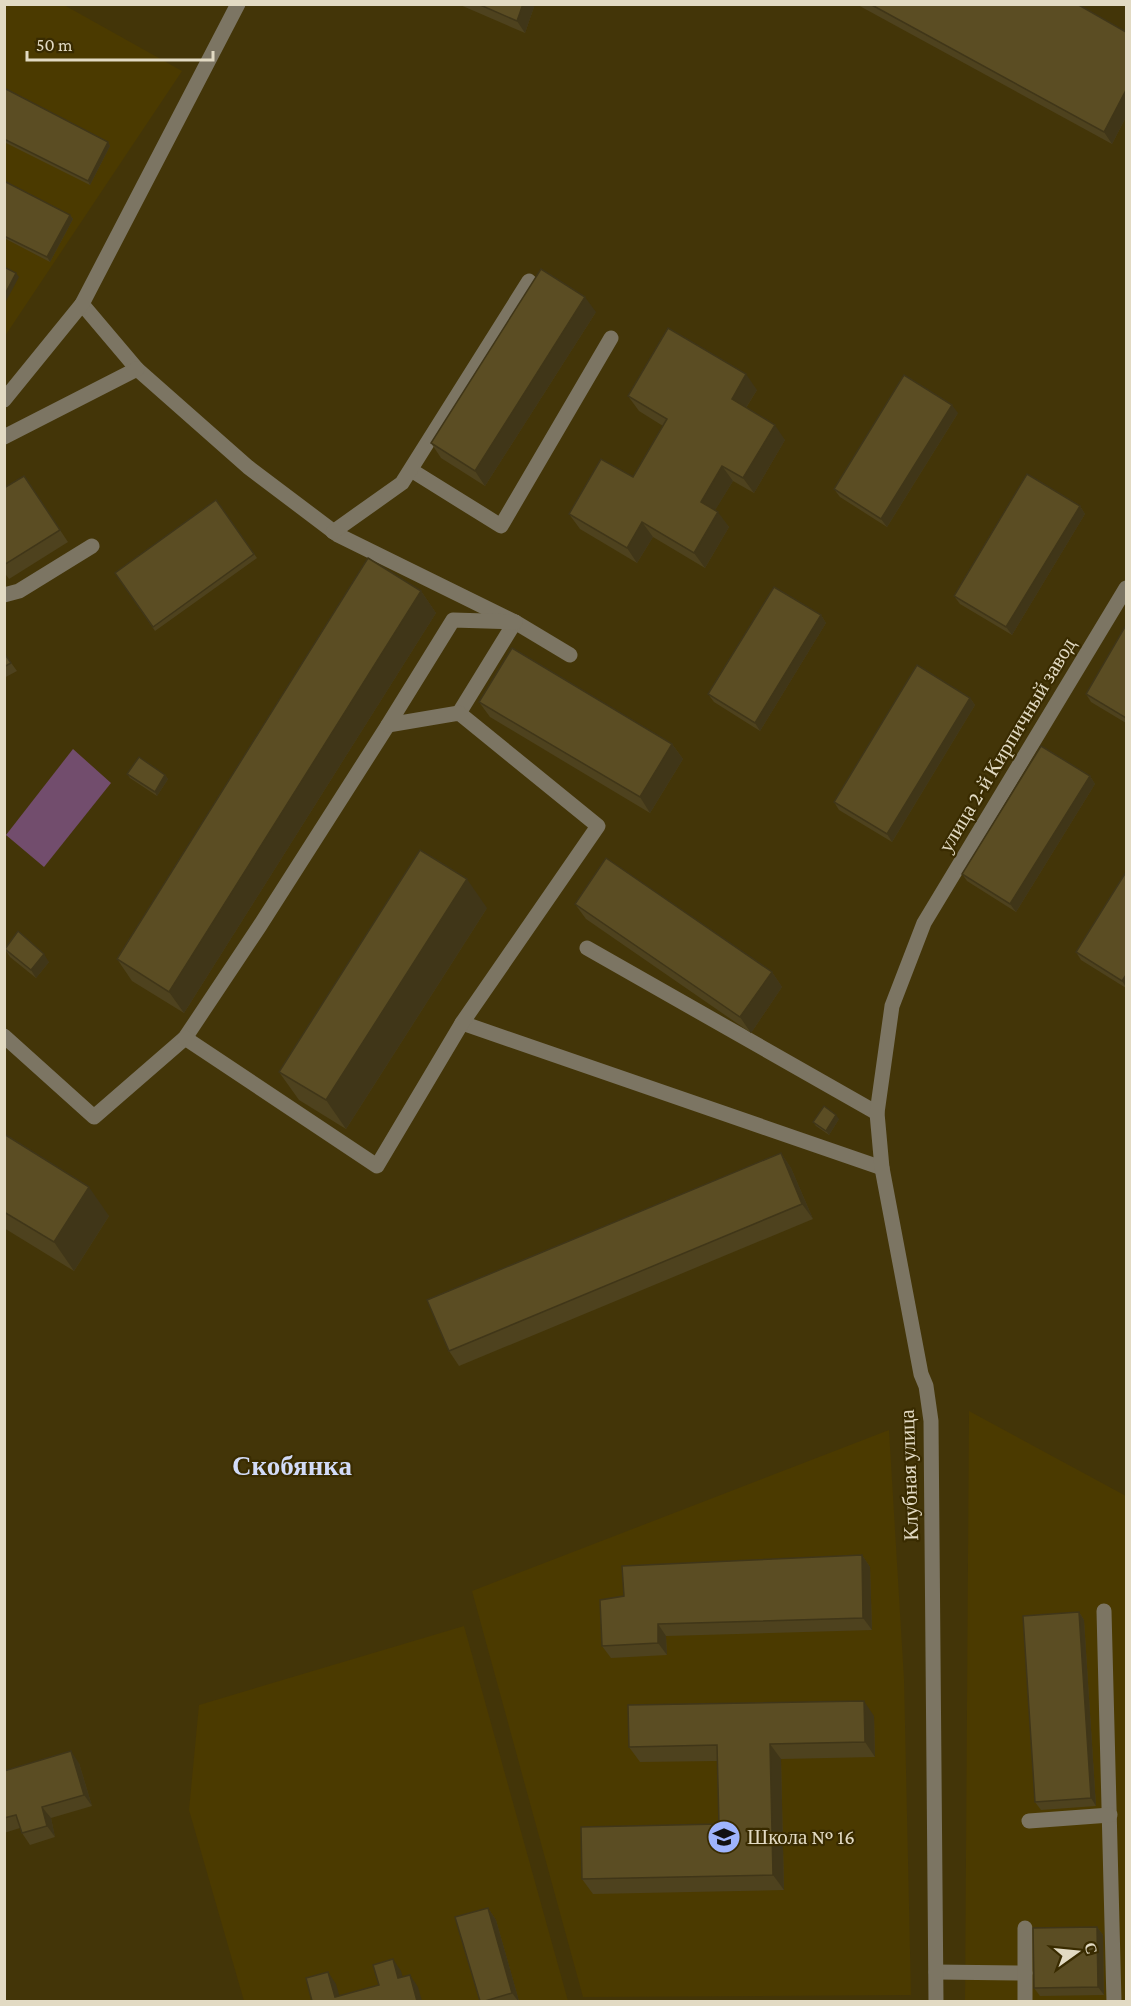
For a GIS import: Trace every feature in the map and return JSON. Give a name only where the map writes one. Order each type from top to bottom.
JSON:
[{"type":"street","points":[[4,400],[82,304],[238,4]]},
{"type":"street","points":[[333,531],[402,483],[529,281]]},
{"type":"street","points":[[82,304],[137,369],[248,467],[333,531],[515,622],[570,655]]},
{"type":"street","points":[[411,470],[501,526],[611,338]]},
{"type":"street","points":[[4,437],[137,369]]},
{"type":"street","points":[[4,595],[19,591],[92,546]]},
{"type":"street","name":"улица 2-й Кирпичный завод","points":[[924,923],[1126,588]]},
{"type":"street","points":[[4,1036],[94,1117],[185,1038],[259,927],[453,620],[515,622]]},
{"type":"street","points":[[459,713],[515,622]]},
{"type":"street","points":[[185,1038],[377,1166],[462,1023],[598,826],[459,713],[388,725]]},
{"type":"street","name":"Клубная улица","points":[[924,923],[892,1006],[877,1113],[882,1167],[931,1421],[936,2001]]},
{"type":"street","points":[[587,948],[877,1113]]},
{"type":"street","points":[[462,1023],[882,1167]]},
{"type":"street","points":[[1104,1611],[1114,2001]]},
{"type":"street","points":[[1029,1821],[1110,1815]]},
{"type":"street","points":[[1025,1928],[1025,2001]]},
{"type":"street","points":[[936,1972],[1025,1973]]},
{"type":"shaded area","points":[[5,5],[64,5],[182,71],[5,336]]},
{"type":"shaded area","points":[[73,749],[111,783],[44,867],[6,835]]},
{"type":"shaded area","points":[[969,1411],[1126,1496],[1126,2001],[965,2002]]},
{"type":"shaded area","name":"Школа № 16","points":[[889,1430],[904,1679],[911,1995],[583,1997],[472,1591]]},
{"type":"shaded area","points":[[464,1626],[568,2001],[244,2001],[189,1810],[199,1705]]},
{"type":"building","points":[[478,4],[523,4],[517,21]]},
{"type":"building","points":[[870,4],[1077,4],[1126,32],[1126,90],[1104,132]]},
{"type":"building","points":[[4,88],[108,142],[88,181],[4,139]]},
{"type":"building","points":[[4,181],[70,215],[47,257],[4,236]]},
{"type":"building","points":[[4,267],[16,273],[4,296]]},
{"type":"building","points":[[541,269],[585,297],[475,471],[431,443]]},
{"type":"building","points":[[668,328],[746,374],[732,399],[775,425],[743,478],[722,466],[701,502],[718,512],[694,553],[642,522],[627,548],[569,514],[601,459],[633,477],[667,419],[628,396]]},
{"type":"building","points":[[904,375],[952,405],[881,519],[834,489]]},
{"type":"building","points":[[1027,474],[1080,506],[1006,627],[954,596]]},
{"type":"building","points":[[24,476],[60,530],[4,565],[4,488]]},
{"type":"building","points":[[216,500],[254,554],[153,627],[115,573]]},
{"type":"building","points":[[368,558],[421,591],[169,992],[117,959]]},
{"type":"building","points":[[774,587],[821,615],[755,723],[708,694]]},
{"type":"building","points":[[1126,625],[1126,718],[1086,694]]},
{"type":"building","points":[[512,648],[672,744],[640,797],[479,702]]},
{"type":"building","points":[[4,653],[11,663],[4,667]]},
{"type":"building","points":[[917,665],[970,698],[887,834],[834,802]]},
{"type":"building","points":[[1041,746],[1090,776],[1010,904],[962,874]]},
{"type":"building","points":[[139,757],[165,775],[155,792],[127,774]]},
{"type":"building","points":[[420,850],[467,879],[326,1100],[279,1072]]},
{"type":"building","points":[[606,858],[772,972],[740,1017],[575,904]]},
{"type":"building","points":[[1126,872],[1126,975],[1122,981],[1076,952]]},
{"type":"building","points":[[18,931],[44,954],[31,970],[5,949]]},
{"type":"building","points":[[824,1106],[836,1115],[826,1131],[813,1122]]},
{"type":"building","points":[[4,1134],[89,1187],[54,1242],[4,1212]]},
{"type":"building","points":[[781,1153],[802,1204],[449,1351],[427,1300]]},
{"type":"building","points":[[862,1555],[863,1618],[658,1624],[658,1643],[602,1646],[600,1600],[624,1596],[622,1566]]},
{"type":"building","points":[[1079,1612],[1091,1798],[1035,1802],[1023,1616]]},
{"type":"building","points":[[864,1701],[865,1742],[770,1744],[773,1875],[582,1879],[581,1827],[719,1824],[717,1745],[629,1747],[628,1705]]},
{"type":"building","points":[[71,1751],[84,1795],[42,1807],[47,1826],[22,1833],[16,1815],[4,1818],[4,1771]]},
{"type":"building","points":[[488,1908],[512,1993],[480,2001],[455,1917]]},
{"type":"building","points":[[1097,1927],[1098,1987],[1034,1988],[1033,1928]]},
{"type":"building","points":[[393,1959],[398,1978],[410,1975],[417,2001],[312,2001],[306,1978],[328,1972],[335,1997],[379,1985],[373,1965]]},
{"type":"place","name":"Школа № 16","points":[[724,1837]]},
{"type":"district","name":"Скобянка","points":[[292,1466]]}]
